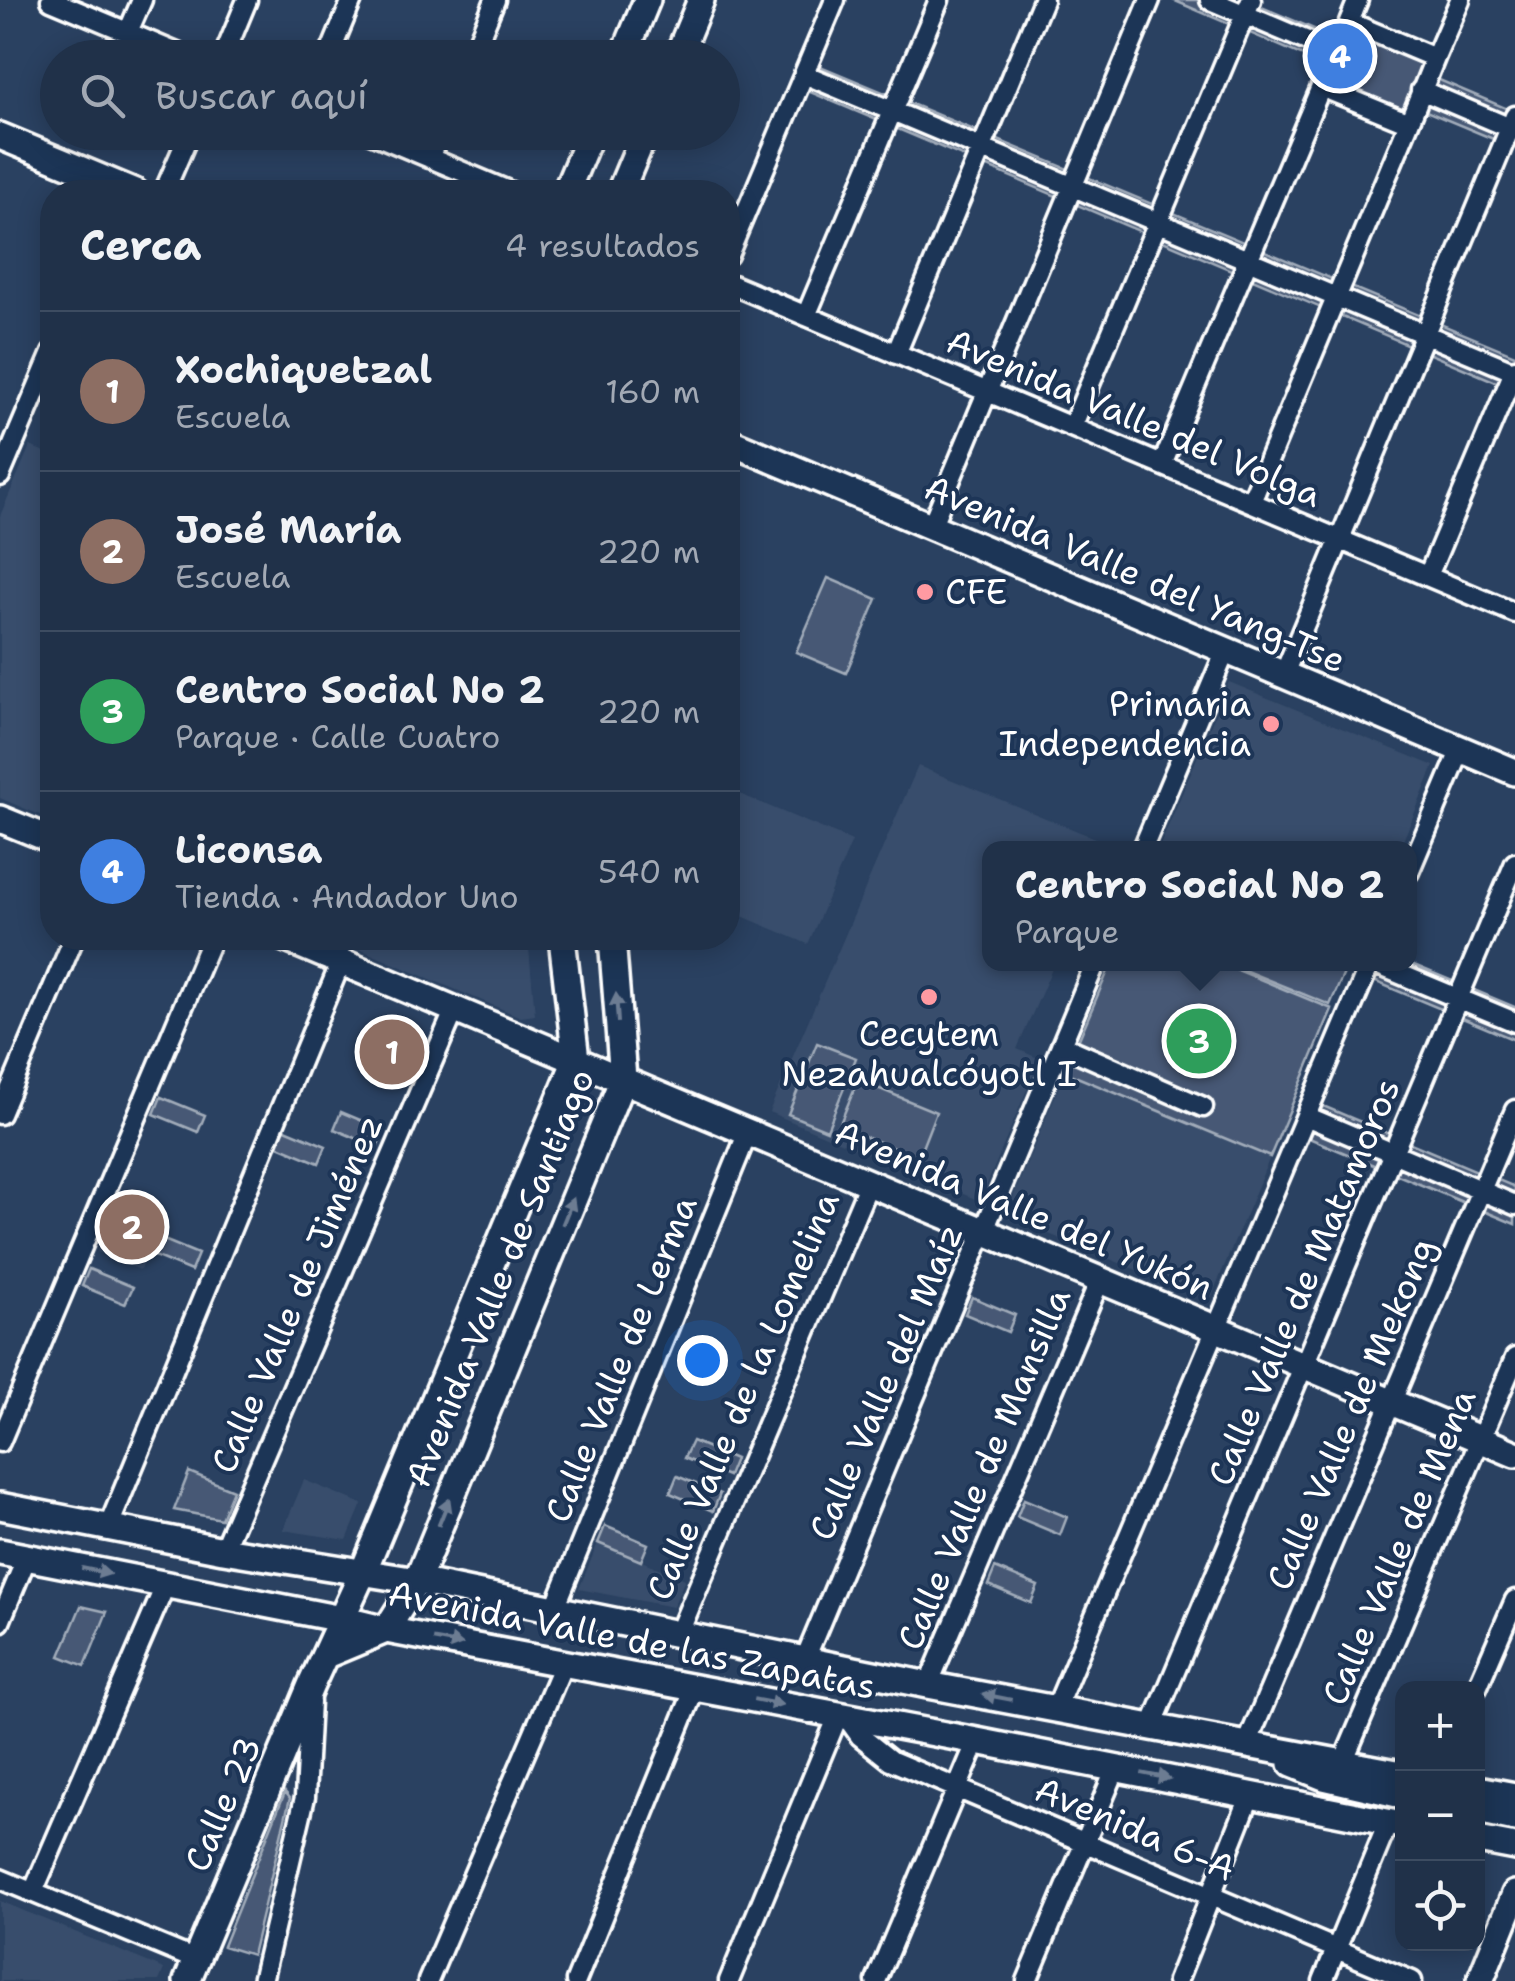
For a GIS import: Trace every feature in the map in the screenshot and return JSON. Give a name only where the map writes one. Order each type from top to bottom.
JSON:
[{"type":"street","points":[[51,0],[147,40]]},
{"type":"street","points":[[128,32],[142,0]]},
{"type":"street","points":[[231,40],[248,0]]},
{"type":"street","points":[[335,40],[352,0]]},
{"type":"street","points":[[478,40],[495,0]]},
{"type":"street","points":[[630,40],[647,0]]},
{"type":"street","points":[[684,40],[701,0]]},
{"type":"street","points":[[740,226],[835,0]]},
{"type":"street","points":[[806,316],[940,0]]},
{"type":"street","points":[[896,354],[1044,0]]},
{"type":"street","points":[[931,526],[1150,0]]},
{"type":"street","points":[[1210,0],[1248,7],[1324,48]]},
{"type":"street","points":[[1358,0],[1349,22],[1435,58]]},
{"type":"street","points":[[1251,502],[1460,0]]},
{"type":"street","points":[[1072,427],[1248,7]]},
{"type":"street","points":[[804,74],[1515,371],[1428,576]]},
{"type":"street","points":[[1162,465],[1322,87],[1409,123]]},
{"type":"street","points":[[1284,674],[1513,124],[1422,90]]},
{"type":"street","points":[[2,142],[98,180]]},
{"type":"street","points":[[169,180],[182,150]]},
{"type":"street","points":[[410,150],[482,180]]},
{"type":"street","points":[[429,158],[432,150]]},
{"type":"street","points":[[571,180],[584,150]]},
{"type":"street","points":[[625,180],[638,150]]},
{"type":"street","name":"Avenida Valle del Volga","points":[[740,288],[1515,613]]},
{"type":"street","points":[[0,476],[40,381]]},
{"type":"street","name":"Avenida Valle del Yang-Tse","points":[[740,446],[1515,772]]},
{"type":"street","points":[[1146,841],[1226,650]]},
{"type":"street","points":[[1417,853],[1461,749]]},
{"type":"street","points":[[0,818],[40,835]]},
{"type":"street","name":"Calle Valle de Matamoros","points":[[1152,1726],[1515,863]]},
{"type":"street","points":[[0,1114],[69,950]]},
{"type":"street","points":[[0,1442],[207,950]]},
{"type":"street","name":"Avenida Valle del Yukón","points":[[313,950],[1515,1454]]},
{"type":"street","name":"Avenida Valle de Santiago","points":[[342,1619],[576,1060],[563,950]]},
{"type":"street","name":"Avenida Valle de Santiago","points":[[386,1630],[417,1581],[622,1080],[613,950]]},
{"type":"street","points":[[108,1528],[342,962]]},
{"type":"street","name":"Calle Valle del Maíz","points":[[805,1659],[1092,971]]},
{"type":"street","points":[[1056,1708],[1370,971]]},
{"type":"street","points":[[1390,971],[1515,1022]]},
{"type":"street","name":"Calle Valle de Jiménez","points":[[223,1550],[455,1009]]},
{"type":"street","points":[[1061,1046],[1203,1108]]},
{"type":"street","name":"Calle Valle de Mekong","points":[[1247,1744],[1515,1110]]},
{"type":"street","points":[[1306,1116],[1515,1205]]},
{"type":"street","name":"Calle Valle de Lerma","points":[[554,1610],[748,1132]]},
{"type":"street","name":"Calle Valle de la Lomelina","points":[[678,1635],[869,1183]]},
{"type":"street","name":"Calle Valle de Mansilla","points":[[928,1684],[1100,1280]]},
{"type":"street","name":"Calle Valle de Mena","points":[[1343,1762],[1515,1358]]},
{"type":"street","name":"Avenida Valle de las Zapatas","points":[[0,1506],[223,1550],[417,1581],[1395,1773]]},
{"type":"street","name":"Avenida Valle de las Zapatas","points":[[0,1552],[386,1630],[1251,1794],[1395,1811]]},
{"type":"street","points":[[253,1603],[266,1586],[260,1556]]},
{"type":"street","points":[[0,1622],[27,1557]]},
{"type":"street","points":[[33,1892],[165,1586]]},
{"type":"street","points":[[1480,1681],[1515,1600]]},
{"type":"street","name":"Calle 23","points":[[191,1970],[342,1619]]},
{"type":"street","points":[[326,1655],[386,1630]]},
{"type":"street","points":[[428,1981],[564,1662]]},
{"type":"street","points":[[262,1981],[304,1797],[311,1685]]},
{"type":"street","points":[[576,1981],[695,1688]]},
{"type":"street","points":[[728,1981],[843,1717]]},
{"type":"street","name":"Avenida 6-A","points":[[843,1717],[890,1760],[1412,1981]]},
{"type":"street","points":[[876,1981],[977,1741]]},
{"type":"street","name":"Avenida Valle de las Zapatas","points":[[1247,1744],[1395,1809]]},
{"type":"street","points":[[1028,1981],[1116,1768]]},
{"type":"street","points":[[1485,1790],[1515,1796]]},
{"type":"street","points":[[1176,1981],[1251,1794]]},
{"type":"street","points":[[1485,1813],[1515,1819]]},
{"type":"street","points":[[1323,1981],[1395,1820]]},
{"type":"street","points":[[1485,1841],[1515,1847]]},
{"type":"street","points":[[0,1878],[191,1970]]},
{"type":"street","points":[[1480,1981],[1515,1894]]},
{"type":"shaded area","points":[[1173,0],[1245,0],[1340,40],[1345,30],[1435,68],[1432,77],[1515,112],[1515,148],[1419,108],[1415,115],[1325,77],[1329,67]]},
{"type":"shaded area","points":[[820,66],[1515,355],[1515,390],[808,91]]},
{"type":"shaded area","points":[[30,446],[40,450],[40,815],[0,798],[0,516]]},
{"type":"shaded area","points":[[828,578],[877,599],[846,673],[796,652]]},
{"type":"shaded area","name":"Primaria Independencia","points":[[1229,682],[1434,766],[1403,841],[1162,841]]},
{"type":"shaded area","name":"Cecytem Nezahualcóyotl I","points":[[918,766],[1102,841],[982,841],[982,971],[1051,971],[1017,1049],[1040,1059],[980,1201],[769,1112]]},
{"type":"shaded area","points":[[740,794],[852,841],[808,944],[740,915]]},
{"type":"shaded area","points":[[362,950],[529,950],[535,1015],[521,1017]]},
{"type":"shaded area","points":[[1417,966],[1515,1007],[1515,1040],[1374,981],[1378,971],[1417,971]]},
{"type":"shaded area","points":[[1108,971],[1240,971],[1332,1009],[1270,1157],[1065,1072]]},
{"type":"shaded area","points":[[1246,971],[1345,971],[1330,1005]]},
{"type":"shaded area","points":[[377,1025],[421,1043],[406,1078],[362,1060]]},
{"type":"shaded area","points":[[817,1043],[856,1058],[827,1130],[788,1114]]},
{"type":"shaded area","points":[[1065,1072],[1270,1157],[1210,1300],[1005,1216]]},
{"type":"shaded area","points":[[858,1080],[936,1112],[918,1158],[839,1126]]},
{"type":"shaded area","points":[[161,1097],[205,1115],[198,1132],[154,1114]]},
{"type":"shaded area","points":[[1323,1106],[1515,1187],[1515,1224],[1309,1138]]},
{"type":"shaded area","points":[[341,1112],[384,1130],[377,1147],[334,1129]]},
{"type":"shaded area","points":[[283,1128],[326,1146],[319,1163],[276,1145]]},
{"type":"shaded area","points":[[118,1200],[161,1218],[140,1270],[97,1252]]},
{"type":"shaded area","points":[[154,1236],[198,1254],[191,1271],[147,1253]]},
{"type":"shaded area","points":[[89,1269],[133,1287],[125,1304],[82,1286]]},
{"type":"shaded area","points":[[972,1297],[1015,1315],[1008,1332],[965,1314]]},
{"type":"shaded area","points":[[692,1441],[735,1459],[728,1476],[684,1458]]},
{"type":"shaded area","points":[[189,1472],[233,1490],[221,1519],[174,1510]]},
{"type":"shaded area","points":[[677,1476],[720,1494],[713,1511],[670,1493]]},
{"type":"shaded area","points":[[304,1480],[362,1504],[347,1540],[283,1530]]},
{"type":"shaded area","points":[[1024,1499],[1067,1517],[1060,1535],[1017,1517]]},
{"type":"shaded area","points":[[605,1526],[648,1544],[641,1561],[598,1543]]},
{"type":"shaded area","points":[[598,1543],[685,1579],[673,1607],[579,1589]]},
{"type":"shaded area","points":[[995,1568],[1038,1586],[1031,1603],[988,1585]]},
{"type":"shaded area","points":[[81,1606],[107,1612],[85,1666],[60,1656]]},
{"type":"shaded area","points":[[285,1792],[290,1798],[252,1955],[223,1946]]},
{"type":"shaded area","points":[[0,1901],[164,1969],[159,1981],[0,1981]]},
{"type":"place","name":"Liconsa","points":[[1340,56]]},
{"type":"place","name":"CFE","points":[[925,592]]},
{"type":"place","name":"Primaria Independencia","points":[[1271,724]]},
{"type":"place","name":"Cecytem Nezahualcóyotl I","points":[[929,997]]},
{"type":"place","name":"Centro Social No 2","points":[[1199,1041]]},
{"type":"place","name":"Xochiquetzal","points":[[392,1052]]},
{"type":"place","name":"José María","points":[[132,1227]]}]
